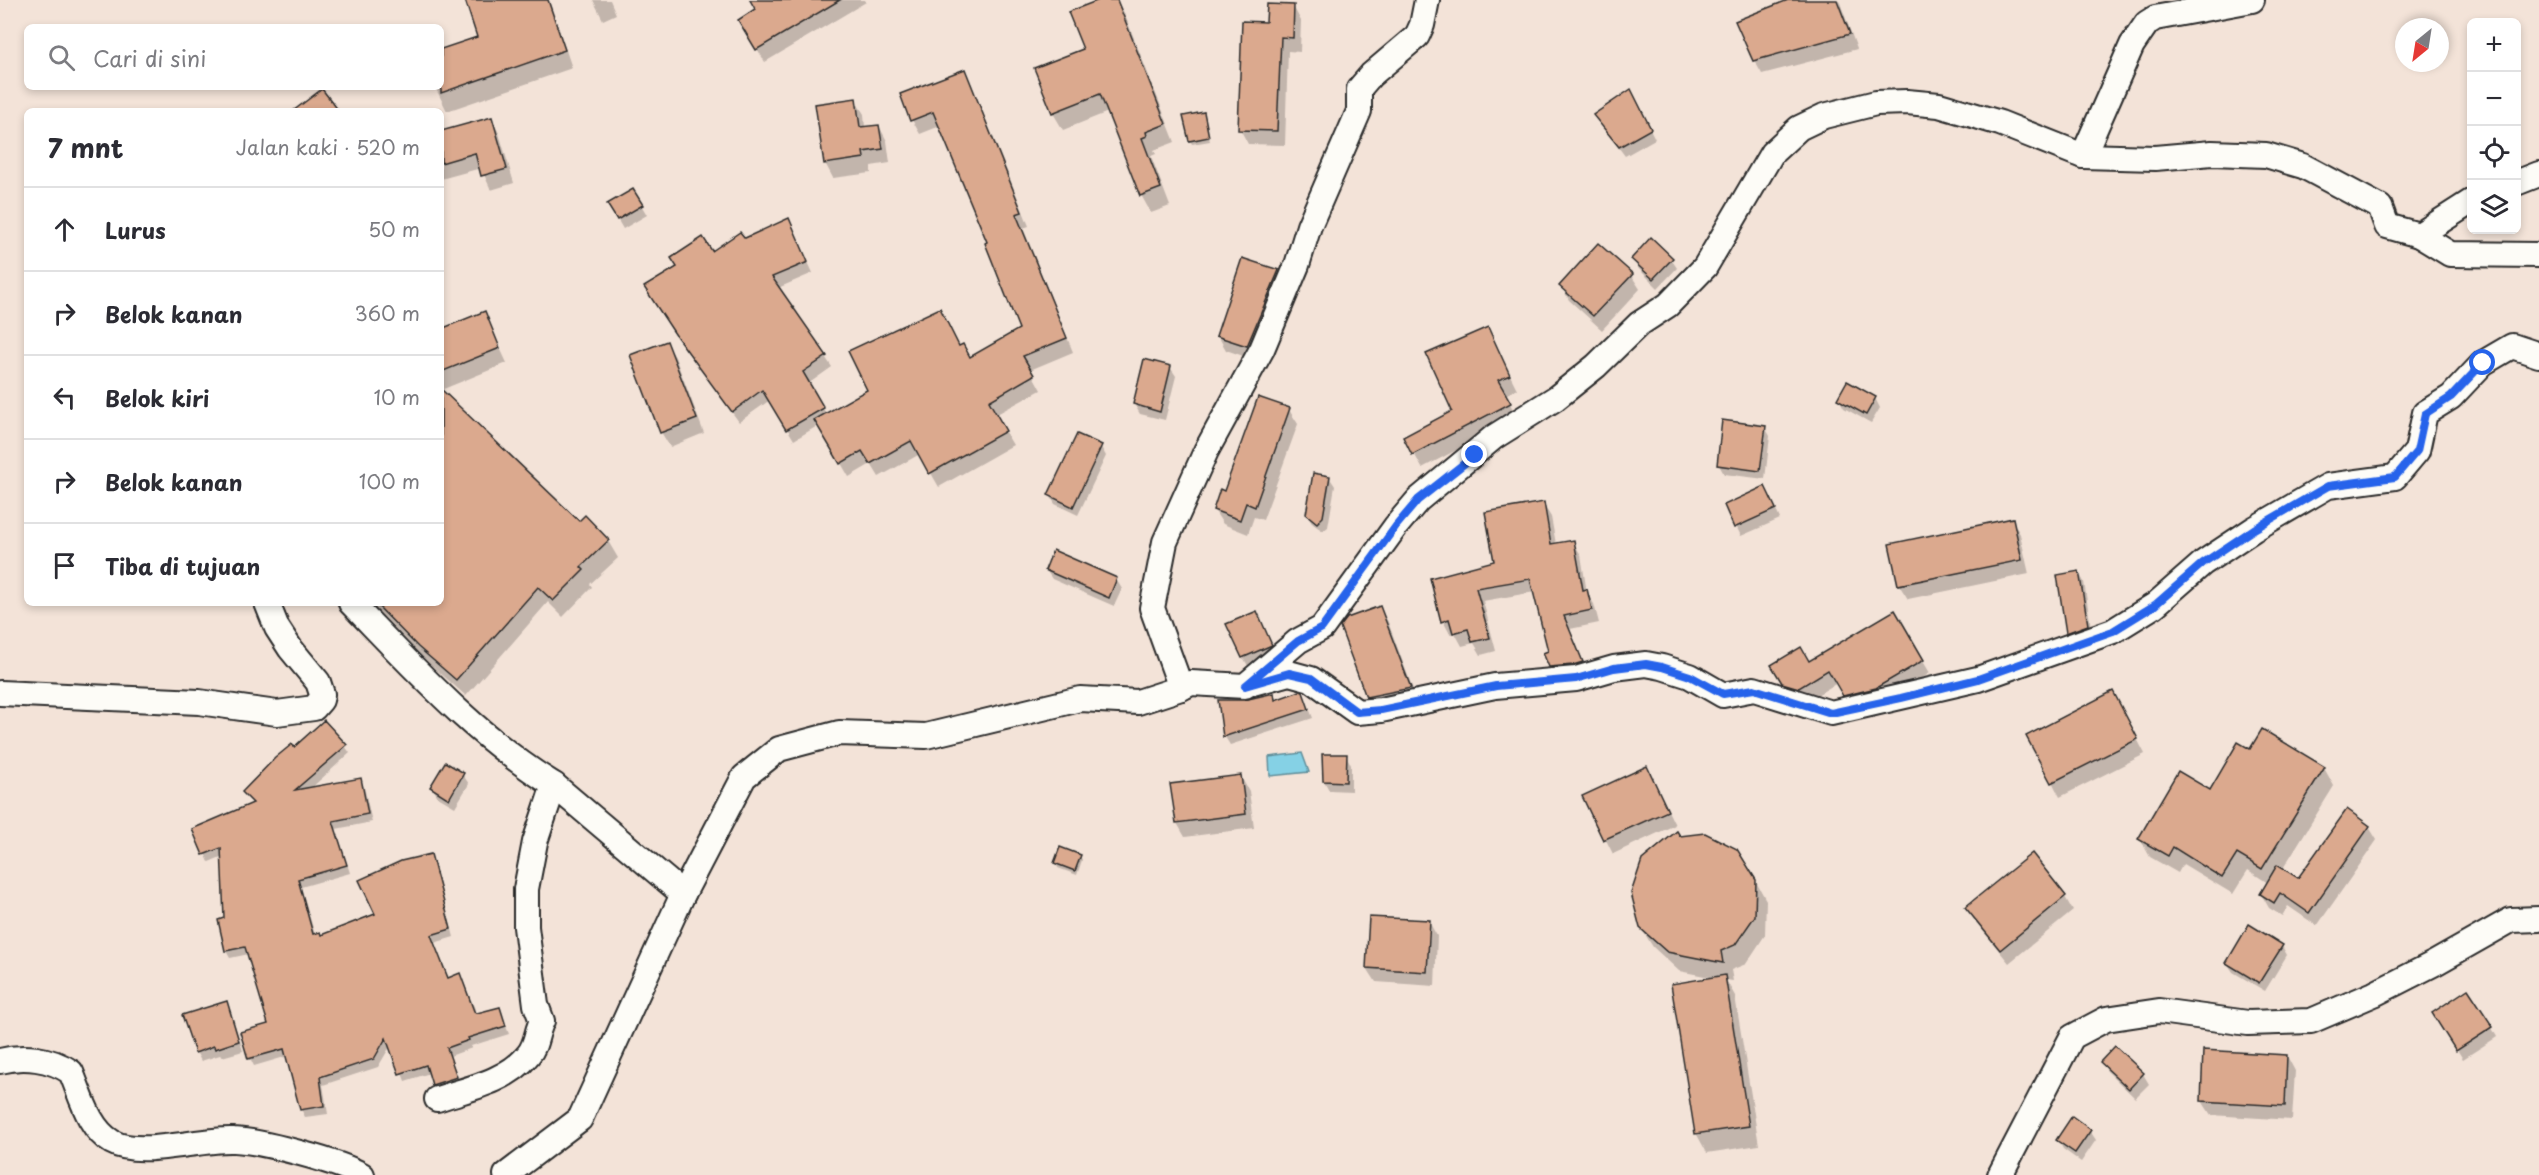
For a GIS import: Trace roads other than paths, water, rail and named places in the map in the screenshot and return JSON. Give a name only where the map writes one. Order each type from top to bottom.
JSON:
[{"type":"street","points":[[1181,688],[1152,608],[1165,542],[1206,451],[1262,349],[1297,265],[1309,226],[1359,111],[1359,89],[1371,75],[1417,36],[1422,25],[1427,0]]},
{"type":"street","points":[[2083,156],[2132,45],[2147,23],[2156,18],[2253,0]]},
{"type":"street","points":[[1245,686],[1298,641],[1322,628],[1396,526],[1418,500],[1494,437],[1564,392],[1596,366],[1639,324],[1668,305],[1688,286],[1719,246],[1772,153],[1799,128],[1824,117],[1882,102],[1918,103],[1939,105],[2000,123],[2083,156],[2155,158],[2212,153],[2266,154],[2303,166],[2380,207],[2388,226],[2419,235],[2450,254],[2539,255]]},
{"type":"street","points":[[2521,181],[2539,174]]},
{"type":"street","points":[[2419,235],[2467,204]]},
{"type":"street","points":[[506,1175],[580,1119],[682,894],[744,777],[779,749],[839,733],[926,736],[1080,699],[1138,702],[1191,684],[1245,686],[1289,673],[1311,678],[1357,712],[1381,710],[1496,686],[1576,679],[1614,668],[1646,664],[1690,676],[1723,694],[1754,689],[1831,713],[1956,685],[2113,631],[2155,605],[2203,563],[2254,529],[2328,486],[2395,477],[2417,451],[2425,414],[2451,397],[2483,363],[2512,346],[2539,355]]},
{"type":"street","points":[[0,693],[188,701],[277,714],[314,708],[321,700],[322,694],[318,682],[290,648],[277,628],[268,606]]},
{"type":"street","points":[[354,606],[437,693],[534,772],[554,785],[682,894]]},
{"type":"street","points":[[437,1099],[474,1087],[513,1070],[529,1055],[536,1041],[537,1031],[542,1021],[536,1005],[526,927],[526,889],[535,842],[554,785]]},
{"type":"street","points":[[2000,1175],[2072,1037],[2106,1019],[2159,1011],[2248,1023],[2311,1021],[2374,994],[2511,920],[2539,919]]},
{"type":"street","points":[[0,1060],[30,1058],[48,1061],[71,1072],[93,1126],[111,1141],[126,1147],[160,1147],[234,1140],[300,1154],[352,1169],[362,1175]]},
{"type":"water","points":[[1302,753],[1309,772],[1270,776],[1269,757]]}]
